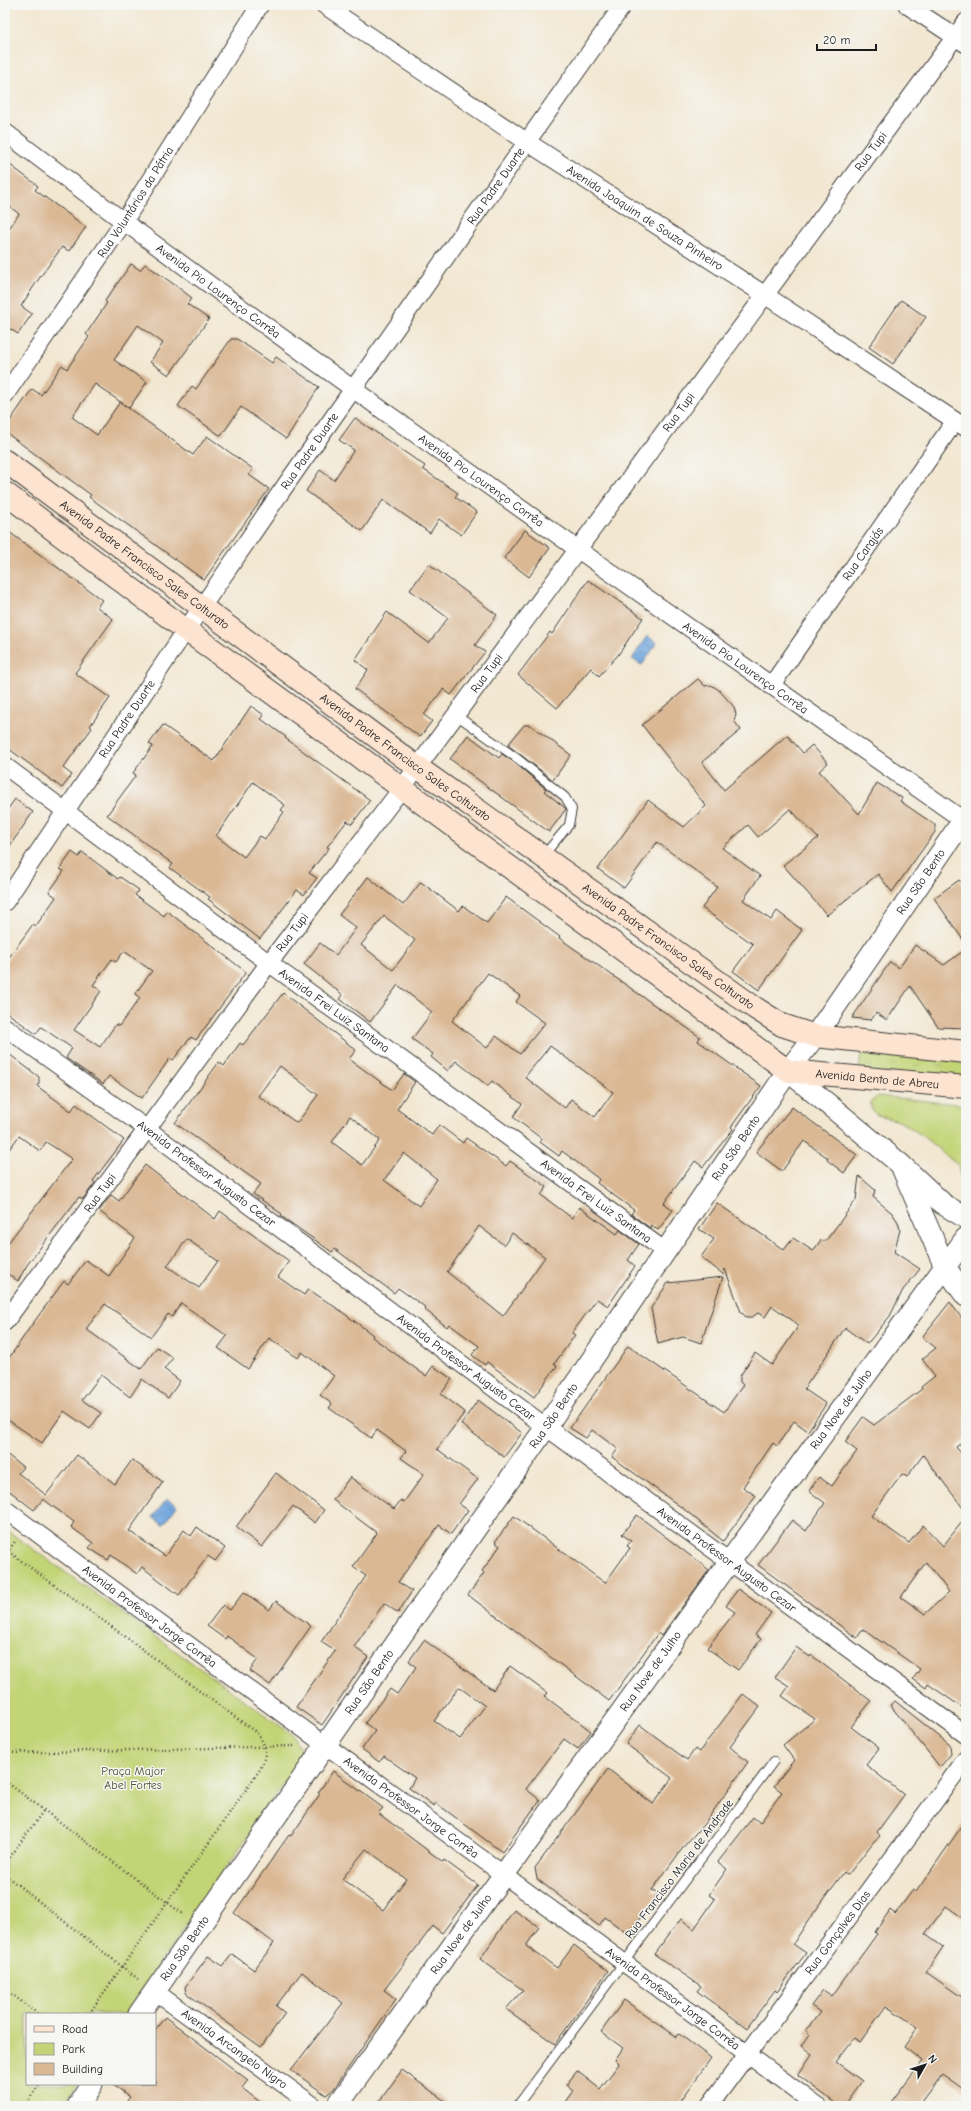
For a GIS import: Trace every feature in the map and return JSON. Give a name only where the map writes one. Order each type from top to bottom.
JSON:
[{"type":"main road","name":"Avenida Padre Francisco Sales Colturato","points":[[5,461],[417,766],[755,1008],[782,1025],[815,1036]]},
{"type":"main road","points":[[5,493],[186,630],[788,1071]]},
{"type":"main road","points":[[815,1036],[966,1052]]},
{"type":"main road","name":"Avenida Bento de Abreu","points":[[788,1071],[966,1087]]},
{"type":"street","name":"Rua Voluntários da Pátria","points":[[5,395],[123,223],[260,5]]},
{"type":"street","name":"Avenida Joaquim de Souza Pinheiro","points":[[324,5],[527,142],[766,295],[961,425]]},
{"type":"street","name":"Rua Padre Duarte","points":[[5,902],[186,630],[353,388],[623,5]]},
{"type":"street","points":[[907,5],[961,40]]},
{"type":"street","name":"Rua Tupi","points":[[5,1322],[269,963],[402,788],[766,295],[961,40],[966,22]]},
{"type":"street","name":"Avenida Pio Lourenço Corrêa","points":[[5,132],[123,223],[578,550],[771,686],[964,818]]},
{"type":"street","name":"Rua Carajás","points":[[771,686],[961,425]]},
{"type":"street","name":"Avenida Frei Luiz Santana","points":[[5,766],[269,963],[666,1251]]},
{"type":"street","name":"Rua São Bento","points":[[140,2013],[546,1427],[788,1071],[815,1036],[964,818]]},
{"type":"street","name":"Avenida Professor Augusto Cezar","points":[[5,1027],[148,1129],[546,1427],[966,1735]]},
{"type":"street","points":[[788,1071],[899,1163],[943,1204],[966,1218]]},
{"type":"street","points":[[899,1163],[945,1267],[966,1296]]},
{"type":"street","name":"Rua Nove de Julho","points":[[337,2106],[730,1561],[965,1241]]},
{"type":"street","name":"Avenida Professor Jorge Corrêa","points":[[5,1509],[325,1745],[625,1962],[817,2106]]},
{"type":"street","name":"Rua Gonçalves Dias","points":[[709,2106],[966,1759]]},
{"type":"street","name":"Avenida Arcangelo Nigro","points":[[154,1991],[314,2106]]},
{"type":"street","points":[[78,2106],[91,2085]]},
{"type":"lane","points":[[456,715],[518,759],[566,797],[572,809],[569,825],[543,856]]},
{"type":"lane","name":"Rua Francisco Maria de Andrade","points":[[517,2106],[774,1761]]},
{"type":"path","points":[[5,1549],[257,1733],[265,1746],[266,1755],[261,1768],[90,2013]]},
{"type":"path","points":[[5,1753],[325,1745]]},
{"type":"path","points":[[5,1781],[199,1926]]},
{"type":"path","points":[[5,1864],[44,1810]]},
{"type":"path","points":[[5,1875],[154,1991]]},
{"type":"path","points":[[5,1989],[37,2013]]},
{"type":"path","points":[[24,2106],[39,2085]]},
{"type":"green space","points":[[861,1053],[966,1062],[966,1080],[859,1071]]},
{"type":"green space","points":[[878,1096],[966,1105],[966,1183],[960,1175],[958,1165],[923,1137],[897,1120],[877,1115],[871,1108],[871,1102]]},
{"type":"green space","name":"Praça Major Abel Fortes","points":[[5,1529],[293,1735],[301,1751],[289,1776],[126,2013],[26,2013],[26,2085],[76,2085],[62,2106],[5,2106]]},
{"type":"water","points":[[647,636],[657,643],[642,665],[632,659]]},
{"type":"water","points":[[167,1499],[177,1506],[163,1525],[153,1517]]},
{"type":"building","points":[[5,161],[38,186],[35,190],[86,227],[69,251],[62,247],[21,306],[32,314],[18,334],[7,327],[5,330],[5,234],[19,214],[5,203]]},
{"type":"building","points":[[131,264],[140,270],[145,264],[175,285],[192,298],[187,304],[209,319],[169,375],[150,362],[163,343],[138,325],[114,360],[147,382],[129,408],[95,384],[72,417],[97,435],[120,402],[193,455],[207,436],[253,469],[249,475],[269,489],[204,580],[89,497],[91,495],[5,432],[5,428],[32,389],[41,395],[62,365],[67,369],[89,337],[86,334],[107,303],[105,301]]},
{"type":"building","points":[[901,300],[926,317],[893,364],[869,347]]},
{"type":"building","points":[[231,339],[237,339],[272,363],[276,357],[319,387],[286,439],[241,407],[221,436],[178,406],[192,386],[196,389]]},
{"type":"building","points":[[355,418],[425,466],[423,469],[458,493],[455,497],[477,512],[461,535],[439,519],[430,533],[383,500],[362,531],[306,491],[320,470],[334,480],[354,450],[339,440]]},
{"type":"building","points":[[5,529],[102,600],[97,607],[113,619],[75,673],[110,698],[90,726],[92,728],[63,768],[72,775],[62,788],[5,746]]},
{"type":"building","points":[[525,530],[550,548],[529,577],[504,558]]},
{"type":"building","points":[[429,564],[497,615],[475,645],[485,652],[451,695],[443,689],[424,715],[432,721],[420,737],[355,689],[368,670],[355,660],[387,612],[429,643],[448,618],[410,590]]},
{"type":"building","points":[[588,580],[643,618],[618,655],[599,676],[591,668],[557,708],[518,675],[550,632],[552,634]]},
{"type":"building","points":[[698,679],[705,686],[711,685],[719,690],[734,707],[736,715],[734,721],[741,730],[702,762],[724,790],[787,735],[803,753],[812,745],[828,763],[819,771],[859,814],[877,783],[902,798],[900,801],[935,825],[935,832],[892,892],[878,874],[827,915],[783,865],[818,838],[790,809],[758,837],[748,825],[722,848],[760,876],[743,900],[771,920],[777,911],[802,930],[759,990],[733,971],[753,944],[702,908],[717,887],[657,842],[624,888],[598,869],[648,800],[684,827],[706,806],[642,725]]},
{"type":"building","points":[[251,706],[264,715],[261,719],[286,737],[285,738],[370,800],[352,824],[347,821],[327,847],[329,848],[309,873],[317,878],[304,895],[297,890],[260,939],[208,899],[210,897],[170,868],[173,864],[107,815],[136,775],[133,773],[153,746],[149,744],[163,725],[214,761]],"holes":[[[253,782],[285,805],[281,810],[284,812],[265,839],[260,836],[244,857],[216,836]]]},
{"type":"building","points":[[524,725],[530,725],[571,755],[553,780],[508,745]]},
{"type":"building","points":[[468,735],[499,758],[502,754],[515,763],[546,789],[544,791],[566,809],[549,832],[450,759]]},
{"type":"building","points":[[15,799],[33,812],[5,853],[5,813]]},
{"type":"building","points":[[72,852],[79,857],[82,852],[118,879],[120,877],[139,890],[135,895],[164,916],[167,911],[246,972],[196,1040],[191,1037],[173,1060],[170,1058],[142,1098],[109,1076],[103,1084],[66,1058],[72,1048],[41,1027],[36,1034],[5,1011],[5,963],[33,924],[36,926],[56,897],[49,892],[64,871],[60,869]],"holes":[[[124,951],[152,971],[135,994],[140,998],[119,1026],[116,1024],[100,1047],[74,1030],[101,991],[93,985],[112,959],[116,962]]]},
{"type":"building","points":[[368,877],[403,905],[421,882],[459,911],[463,906],[487,923],[506,897],[560,937],[559,938],[700,1037],[698,1041],[761,1086],[731,1127],[733,1129],[703,1167],[695,1161],[664,1203],[673,1210],[658,1230],[651,1225],[650,1228],[631,1214],[634,1210],[597,1183],[599,1179],[562,1151],[559,1156],[540,1142],[542,1139],[513,1117],[522,1104],[492,1081],[488,1086],[456,1061],[448,1071],[431,1057],[433,1054],[412,1039],[432,1012],[398,985],[370,1022],[340,999],[343,995],[304,964],[320,943],[336,955],[356,928],[339,915]],"holes":[[[384,916],[415,940],[393,970],[361,945]],[[488,973],[520,996],[516,1002],[545,1023],[520,1054],[496,1036],[487,1048],[452,1021]],[[550,1046],[613,1092],[595,1117],[571,1099],[565,1108],[525,1077]]]},
{"type":"building","points":[[959,880],[966,890],[966,944],[934,898]]},
{"type":"building","points":[[915,945],[944,965],[966,949],[966,1028],[938,1027],[910,986],[887,1020],[876,1013],[871,1020],[852,1018],[890,962],[899,968]]},
{"type":"building","points":[[283,993],[356,1050],[349,1059],[392,1090],[404,1074],[415,1082],[397,1109],[432,1135],[439,1125],[463,1143],[466,1138],[506,1166],[510,1161],[547,1187],[541,1195],[572,1218],[579,1207],[617,1234],[620,1230],[639,1244],[628,1260],[635,1266],[617,1293],[608,1306],[597,1299],[572,1333],[575,1335],[554,1364],[557,1366],[534,1397],[487,1362],[485,1365],[472,1355],[479,1346],[449,1324],[447,1327],[424,1309],[425,1307],[398,1288],[394,1293],[335,1249],[332,1252],[281,1216],[282,1214],[253,1194],[261,1184],[175,1123],[219,1062],[224,1066],[240,1043],[243,1045]],"holes":[[[280,1066],[318,1095],[297,1123],[258,1096]],[[350,1116],[380,1140],[362,1165],[332,1142]],[[404,1153],[437,1179],[419,1206],[384,1180]],[[479,1226],[504,1245],[512,1233],[545,1257],[503,1316],[447,1272]]]},
{"type":"building","points":[[5,1051],[39,1077],[39,1083],[37,1086],[71,1111],[76,1104],[124,1140],[93,1181],[95,1183],[83,1199],[79,1197],[27,1265],[18,1281],[5,1272],[5,1247],[72,1159],[46,1142],[40,1151],[19,1136],[5,1155]]},
{"type":"building","points":[[792,1107],[857,1155],[844,1173],[827,1160],[828,1158],[804,1141],[782,1171],[756,1152]]},
{"type":"building","points":[[145,1165],[215,1219],[220,1211],[289,1261],[278,1277],[304,1295],[308,1289],[338,1309],[373,1335],[372,1337],[426,1376],[433,1366],[452,1379],[441,1394],[465,1412],[437,1449],[478,1479],[459,1504],[468,1510],[451,1534],[439,1525],[398,1582],[412,1591],[398,1613],[384,1603],[354,1647],[368,1657],[322,1725],[296,1707],[335,1651],[321,1642],[366,1576],[353,1567],[377,1533],[333,1500],[350,1477],[394,1509],[401,1500],[404,1502],[424,1474],[401,1458],[406,1451],[377,1430],[371,1438],[329,1408],[332,1404],[320,1395],[334,1376],[302,1352],[298,1358],[269,1338],[248,1369],[218,1348],[227,1336],[181,1303],[172,1317],[168,1314],[151,1337],[105,1304],[86,1329],[141,1369],[157,1347],[173,1358],[164,1369],[180,1381],[168,1398],[142,1379],[130,1397],[101,1375],[82,1400],[101,1413],[90,1429],[64,1411],[42,1443],[5,1418],[5,1364],[31,1326],[64,1281],[68,1284],[86,1260],[109,1276],[135,1238],[99,1211],[111,1195],[119,1201]],"holes":[[[187,1239],[218,1261],[199,1288],[167,1266]]]},
{"type":"building","points":[[859,1176],[875,1190],[873,1197],[892,1213],[898,1222],[900,1230],[894,1252],[920,1269],[903,1290],[890,1316],[867,1344],[845,1328],[804,1389],[826,1404],[808,1431],[794,1421],[777,1446],[773,1443],[743,1487],[756,1496],[723,1541],[685,1510],[612,1457],[618,1449],[592,1430],[586,1438],[570,1428],[628,1346],[724,1412],[743,1385],[740,1382],[740,1376],[755,1353],[772,1365],[799,1325],[772,1306],[765,1317],[758,1313],[752,1317],[746,1317],[741,1312],[725,1269],[724,1275],[701,1257],[714,1239],[699,1229],[717,1203],[784,1250],[793,1238],[813,1251],[821,1240],[825,1242],[856,1200]]},
{"type":"building","points":[[723,1277],[701,1343],[683,1337],[658,1344],[651,1308],[668,1283]]},
{"type":"building","points":[[950,1302],[966,1324],[966,1439],[956,1447],[966,1459],[966,1512],[923,1455],[907,1477],[902,1474],[871,1516],[909,1543],[923,1525],[943,1546],[966,1517],[966,1710],[928,1684],[926,1688],[913,1679],[920,1669],[863,1629],[857,1638],[758,1565],[792,1520],[806,1531],[825,1503],[809,1491],[819,1477],[832,1486],[857,1451],[845,1442],[863,1417],[874,1425],[922,1389],[921,1387],[935,1376],[922,1359],[936,1348],[922,1337]],"holes":[[[926,1562],[949,1592],[925,1614],[901,1597]]]},
{"type":"building","points":[[478,1400],[522,1433],[504,1457],[461,1424]]},
{"type":"building","points":[[5,1453],[23,1467],[18,1473],[46,1495],[77,1455],[115,1484],[132,1460],[163,1482],[129,1531],[165,1556],[184,1530],[191,1536],[197,1527],[225,1548],[215,1561],[208,1556],[179,1595],[142,1567],[137,1574],[111,1555],[108,1560],[89,1548],[93,1543],[71,1527],[74,1522],[43,1499],[34,1510],[7,1489],[5,1492]]},
{"type":"building","points":[[276,1473],[324,1510],[315,1523],[293,1506],[262,1547],[236,1527]]},
{"type":"building","points":[[637,1515],[709,1570],[661,1636],[658,1633],[609,1701],[468,1595],[484,1573],[482,1571],[500,1546],[495,1542],[514,1516],[605,1583],[630,1548],[627,1546],[631,1541],[622,1534]]},
{"type":"building","points":[[738,1589],[771,1613],[755,1635],[761,1639],[738,1670],[707,1648],[735,1612],[726,1606]]},
{"type":"building","points":[[244,1592],[269,1610],[276,1601],[311,1626],[270,1685],[250,1671],[258,1659],[227,1636],[225,1639],[207,1626],[223,1605],[230,1610]]},
{"type":"building","points":[[424,1640],[493,1690],[510,1666],[547,1693],[544,1696],[591,1731],[578,1749],[564,1739],[526,1789],[540,1800],[502,1852],[436,1803],[434,1806],[409,1788],[415,1778],[384,1756],[379,1762],[362,1749],[375,1731],[365,1723],[390,1689],[397,1694],[416,1667],[409,1661]],"holes":[[[459,1687],[485,1706],[460,1739],[434,1721]]]},
{"type":"building","points":[[796,1647],[810,1657],[811,1655],[871,1701],[851,1727],[879,1748],[866,1765],[904,1795],[877,1832],[880,1836],[874,1841],[848,1875],[844,1872],[808,1921],[793,1944],[806,1953],[777,1992],[775,1990],[747,2028],[697,1991],[701,1986],[654,1954],[681,1919],[694,1929],[715,1899],[709,1895],[727,1869],[718,1862],[753,1817],[760,1823],[782,1792],[774,1786],[794,1760],[783,1745],[815,1719],[782,1696],[789,1686],[775,1677]]},
{"type":"building","points":[[743,1694],[760,1707],[730,1747],[748,1762],[704,1824],[685,1845],[652,1890],[658,1894],[628,1934],[605,1917],[599,1926],[537,1879],[535,1868],[608,1769],[653,1804],[672,1778],[626,1744],[640,1725],[687,1760],[695,1749],[699,1752]]},
{"type":"building","points":[[895,1701],[950,1745],[951,1754],[940,1767],[890,1705]]},
{"type":"building","points":[[333,1771],[383,1808],[378,1813],[443,1862],[444,1860],[478,1885],[442,1933],[433,1926],[384,1990],[396,1999],[333,2090],[326,2095],[291,2070],[343,2003],[302,1972],[276,2006],[285,2013],[261,2047],[186,1993],[185,1987],[208,1956],[223,1966],[232,1954],[254,1970],[274,1943],[234,1913],[289,1835],[291,1836],[320,1794],[318,1793]],"holes":[[[366,1849],[406,1879],[383,1910],[342,1879]]]},
{"type":"building","points":[[966,1820],[966,1920],[946,1906],[925,1934],[943,1947],[926,1972],[966,2000],[966,2092],[942,2075],[919,2106],[888,2106],[922,2061],[904,2047],[918,2027],[886,2006],[860,2042],[854,2038],[836,2062],[862,2081],[844,2106],[839,2106],[798,2075],[812,2054],[801,2046],[809,2034],[806,2031],[820,2012],[811,2006],[823,1990],[832,1996],[877,1934],[875,1932],[890,1910],[895,1914],[913,1890],[916,1892]]},
{"type":"building","points":[[514,1910],[539,1927],[526,1946],[557,1968],[574,1945],[608,1971],[555,2044],[506,2009],[523,1990],[480,1959]]},
{"type":"building","points":[[624,2000],[677,2037],[679,2034],[711,2058],[677,2106],[562,2106],[573,2091],[566,2085],[577,2071],[600,2089],[619,2064],[615,2060],[623,2048],[601,2032]]},
{"type":"building","points":[[165,2017],[248,2080],[242,2088],[265,2106],[123,2106],[130,2097],[114,2085],[156,2085],[156,2029]]},
{"type":"building","points":[[402,2070],[452,2106],[376,2106]]}]
